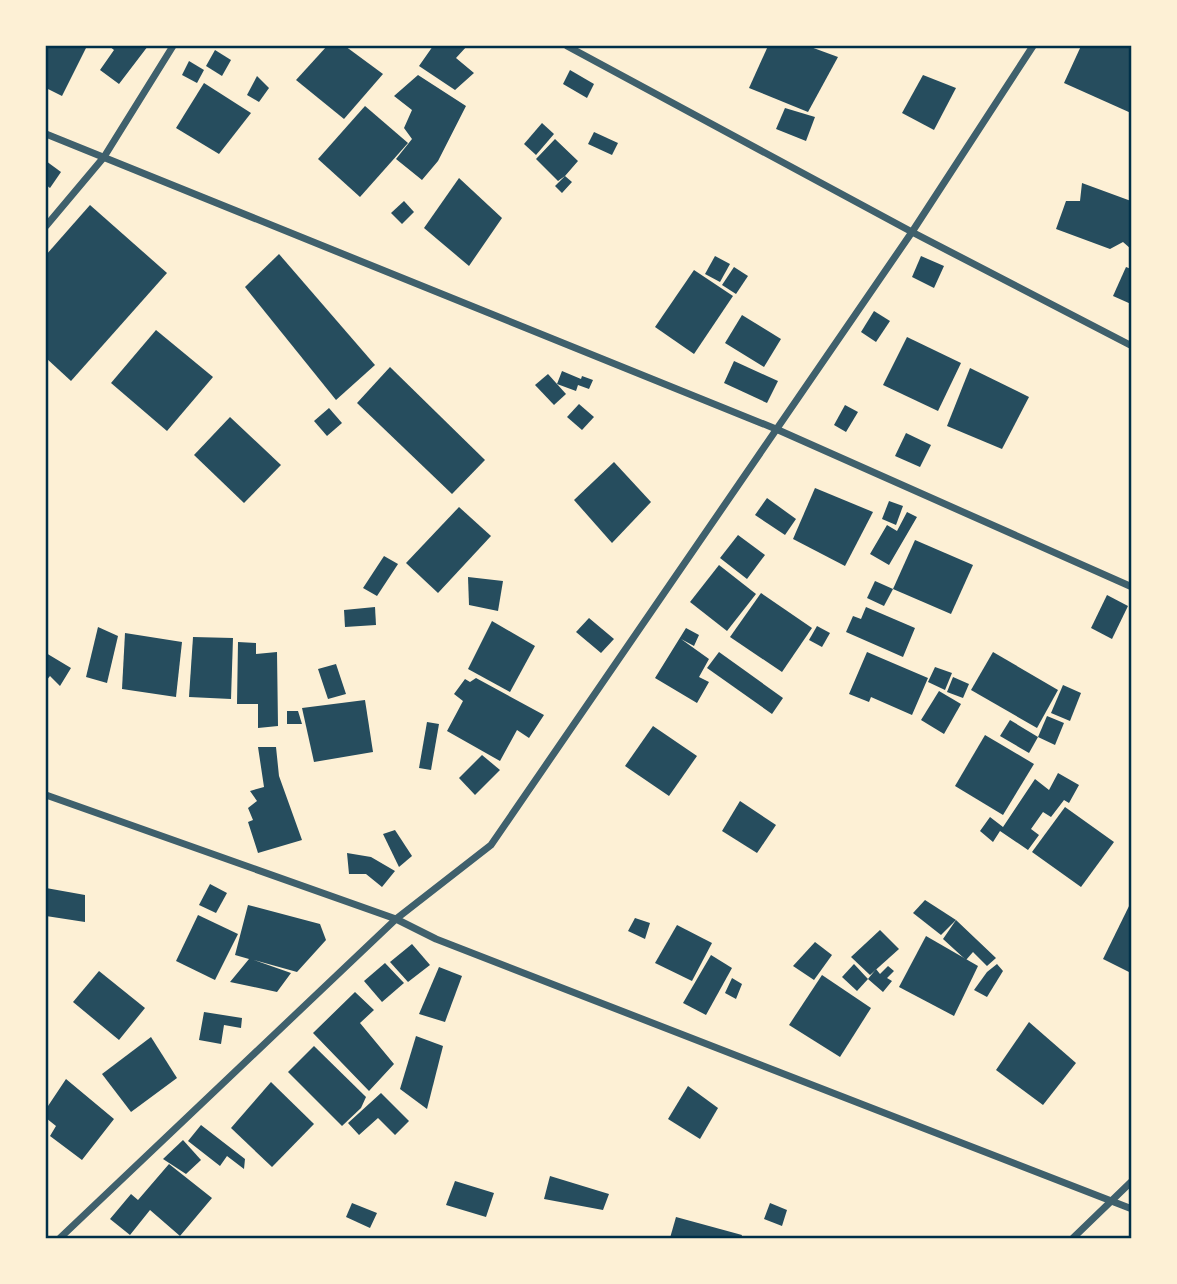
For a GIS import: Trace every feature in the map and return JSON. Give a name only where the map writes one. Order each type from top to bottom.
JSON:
[{"type":"street","points":[[46,226],[104,157],[173,46]]},
{"type":"street","points":[[567,46],[912,232],[1132,346]]},
{"type":"street","points":[[61,1238],[396,919],[491,845],[912,232],[1033,46]]},
{"type":"street","points":[[46,134],[776,429],[1132,587]]},
{"type":"street","points":[[46,795],[396,919],[436,939],[1132,1209]]},
{"type":"street","points":[[1073,1238],[1132,1181]]},
{"type":"building","points":[[46,46],[87,46],[62,96],[46,88]]},
{"type":"building","points":[[109,46],[148,46],[119,84],[100,70],[114,50]]},
{"type":"building","points":[[327,46],[345,46],[383,74],[344,119],[296,80]]},
{"type":"building","points":[[433,46],[467,46],[456,58],[474,73],[455,90],[419,66]]},
{"type":"building","points":[[768,46],[808,46],[838,57],[808,112],[749,88]]},
{"type":"building","points":[[1081,46],[1131,46],[1131,113],[1064,83]]},
{"type":"building","points":[[215,50],[231,60],[222,76],[206,66]]},
{"type":"building","points":[[189,61],[204,70],[197,83],[182,75]]},
{"type":"building","points":[[570,70],[594,84],[587,98],[563,84]]},
{"type":"building","points":[[418,75],[466,106],[438,161],[422,180],[396,159],[412,139],[404,128],[412,110],[394,96]]},
{"type":"building","points":[[923,75],[956,88],[934,130],[902,113]]},
{"type":"building","points":[[257,76],[269,88],[259,102],[247,95]]},
{"type":"building","points":[[204,83],[251,113],[219,154],[176,128]]},
{"type":"building","points":[[365,106],[408,143],[360,197],[318,159]]},
{"type":"building","points":[[785,108],[815,117],[806,141],[776,129]]},
{"type":"building","points":[[542,123],[554,134],[536,155],[524,144]]},
{"type":"building","points":[[594,132],[618,143],[612,155],[588,144]]},
{"type":"building","points":[[555,139],[578,161],[558,181],[536,159]]},
{"type":"building","points":[[46,161],[61,172],[50,188],[46,185]]},
{"type":"building","points":[[565,176],[572,182],[562,193],[555,186]]},
{"type":"building","points":[[459,178],[502,218],[469,266],[424,228]]},
{"type":"building","points":[[1082,183],[1131,201],[1131,249],[1123,242],[1110,249],[1056,229],[1066,201],[1080,201]]},
{"type":"building","points":[[404,201],[414,212],[402,224],[391,213]]},
{"type":"building","points":[[90,205],[167,273],[71,381],[46,358],[46,255]]},
{"type":"building","points":[[279,254],[375,365],[336,400],[245,287]]},
{"type":"building","points":[[715,256],[730,264],[720,282],[705,274]]},
{"type":"building","points":[[921,256],[944,266],[934,288],[912,277]]},
{"type":"building","points":[[734,267],[748,276],[736,294],[722,285]]},
{"type":"building","points":[[1126,267],[1131,269],[1131,304],[1113,296]]},
{"type":"building","points":[[694,270],[733,296],[694,354],[655,327]]},
{"type":"building","points":[[874,311],[890,321],[876,342],[861,332]]},
{"type":"building","points":[[742,315],[781,339],[764,367],[725,343]]},
{"type":"building","points":[[156,330],[213,377],[167,431],[111,383]]},
{"type":"building","points":[[907,337],[961,363],[938,411],[883,385]]},
{"type":"building","points":[[734,361],[778,381],[767,403],[724,383]]},
{"type":"building","points":[[390,367],[485,460],[452,494],[357,403]]},
{"type":"building","points":[[970,368],[1029,397],[1002,449],[947,426]]},
{"type":"building","points":[[562,371],[581,379],[582,376],[593,380],[589,389],[578,385],[576,391],[557,384]]},
{"type":"building","points":[[548,374],[566,394],[554,405],[535,385]]},
{"type":"building","points":[[579,404],[594,417],[582,430],[567,417]]},
{"type":"building","points":[[845,405],[858,412],[846,432],[834,425]]},
{"type":"building","points":[[329,408],[342,423],[327,436],[314,421]]},
{"type":"building","points":[[230,417],[281,465],[244,503],[194,455]]},
{"type":"building","points":[[906,433],[931,445],[920,467],[895,456]]},
{"type":"building","points":[[614,462],[651,502],[612,543],[574,500]]},
{"type":"building","points":[[815,488],[873,512],[845,566],[793,539]]},
{"type":"building","points":[[767,498],[796,519],[785,535],[755,515]]},
{"type":"building","points":[[889,501],[903,506],[896,525],[882,519]]},
{"type":"building","points":[[459,507],[491,536],[438,593],[406,563]]},
{"type":"building","points":[[907,512],[917,517],[889,565],[870,554],[887,525],[897,531]]},
{"type":"building","points":[[738,535],[765,555],[747,579],[720,558]]},
{"type":"building","points":[[915,540],[973,565],[951,614],[893,589]]},
{"type":"building","points":[[384,556],[398,564],[377,596],[363,588]]},
{"type":"building","points":[[719,565],[756,594],[727,631],[690,602]]},
{"type":"building","points":[[468,577],[503,581],[498,611],[469,605]]},
{"type":"building","points":[[875,581],[893,589],[884,606],[867,598]]},
{"type":"building","points":[[761,593],[812,628],[782,672],[730,637]]},
{"type":"building","points":[[1107,595],[1128,606],[1112,639],[1091,628]]},
{"type":"building","points":[[375,607],[376,625],[345,627],[344,610]]},
{"type":"building","points":[[866,607],[915,628],[903,657],[846,632],[853,616],[861,619]]},
{"type":"building","points":[[589,618],[614,639],[601,653],[576,632]]},
{"type":"building","points":[[492,621],[535,646],[510,692],[468,669]]},
{"type":"building","points":[[817,626],[830,633],[822,647],[809,640]]},
{"type":"building","points":[[98,627],[118,636],[107,683],[86,677]]},
{"type":"building","points":[[686,628],[699,635],[694,646],[681,639],[709,659],[699,677],[709,682],[697,703],[655,678]]},
{"type":"building","points":[[125,633],[182,642],[176,697],[122,689]]},
{"type":"building","points":[[193,637],[233,638],[231,699],[189,697]]},
{"type":"building","points":[[238,642],[256,643],[256,654],[277,652],[278,726],[258,728],[258,704],[237,704]]},
{"type":"building","points":[[719,652],[783,698],[772,714],[707,668]]},
{"type":"building","points":[[867,652],[928,678],[912,715],[871,697],[869,702],[849,694]]},
{"type":"building","points":[[993,652],[1058,690],[1037,728],[971,690]]},
{"type":"building","points":[[46,653],[71,668],[60,686],[50,676],[46,681]]},
{"type":"building","points":[[336,664],[346,694],[328,699],[318,669]]},
{"type":"building","points":[[935,667],[952,673],[945,690],[928,682]]},
{"type":"building","points":[[953,677],[969,684],[963,698],[947,692]]},
{"type":"building","points":[[476,678],[544,715],[529,738],[517,730],[500,761],[447,731],[463,701],[454,694],[465,679],[470,682]]},
{"type":"building","points":[[1063,685],[1081,693],[1070,721],[1051,713]]},
{"type":"building","points":[[939,691],[961,704],[944,734],[921,720]]},
{"type":"building","points":[[365,700],[373,752],[314,762],[302,708]]},
{"type":"building","points":[[287,711],[298,711],[302,724],[287,724]]},
{"type":"building","points":[[1047,716],[1064,723],[1055,745],[1038,737]]},
{"type":"building","points":[[1010,720],[1038,737],[1029,753],[1000,736]]},
{"type":"building","points":[[427,722],[439,724],[431,770],[419,768]]},
{"type":"building","points":[[653,726],[697,756],[669,796],[625,766]]},
{"type":"building","points":[[985,735],[1034,764],[1003,815],[955,786]]},
{"type":"building","points":[[258,747],[276,747],[279,776],[302,840],[258,853],[248,822],[253,820],[248,808],[257,801],[250,791],[264,787]]},
{"type":"building","points":[[482,755],[500,770],[475,795],[459,778]]},
{"type":"building","points":[[1058,773],[1079,785],[1069,803],[1064,800],[1051,817],[1043,812],[1031,829],[1039,835],[1028,850],[1000,831],[993,842],[980,831],[990,817],[1003,827],[1035,779],[1049,790]]},
{"type":"building","points":[[740,801],[776,825],[757,853],[722,831]]},
{"type":"building","points":[[1065,807],[1114,842],[1081,887],[1032,852]]},
{"type":"building","points":[[395,830],[412,856],[399,867],[383,834]]},
{"type":"building","points":[[347,853],[371,857],[395,871],[382,887],[366,874],[349,874]]},
{"type":"building","points":[[210,884],[227,893],[216,913],[199,905]]},
{"type":"building","points":[[46,888],[85,895],[85,922],[46,916]]},
{"type":"building","points":[[925,900],[956,920],[941,935],[913,913]]},
{"type":"building","points":[[1131,902],[1131,973],[1103,959]]},
{"type":"building","points":[[248,905],[320,924],[326,940],[297,972],[254,960],[291,973],[277,992],[230,982],[249,959],[235,955]]},
{"type":"building","points":[[198,915],[238,934],[215,980],[176,961]]},
{"type":"building","points":[[635,918],[650,923],[645,939],[628,931]]},
{"type":"building","points":[[956,920],[996,958],[987,966],[973,952],[966,960],[943,939]]},
{"type":"building","points":[[677,925],[712,943],[692,981],[655,963]]},
{"type":"building","points":[[880,930],[899,949],[870,975],[851,957]]},
{"type":"building","points":[[926,936],[978,966],[954,1016],[899,987]]},
{"type":"building","points":[[815,942],[832,955],[814,980],[793,966]]},
{"type":"building","points":[[412,944],[430,965],[408,982],[390,962]]},
{"type":"building","points":[[711,955],[732,968],[706,1015],[683,1003]]},
{"type":"building","points":[[385,963],[404,983],[382,1002],[364,981]]},
{"type":"building","points":[[854,964],[868,979],[857,991],[842,977]]},
{"type":"building","points":[[997,964],[1003,971],[987,997],[974,990],[987,972]]},
{"type":"building","points":[[888,966],[894,971],[887,978],[892,981],[883,992],[868,979],[876,969],[880,974]]},
{"type":"building","points":[[439,967],[462,976],[445,1022],[419,1014]]},
{"type":"building","points":[[99,971],[145,1008],[119,1040],[73,1002]]},
{"type":"building","points":[[822,975],[871,1008],[840,1057],[789,1025]]},
{"type":"building","points":[[732,978],[742,984],[736,999],[725,993]]},
{"type":"building","points":[[355,992],[374,1010],[360,1023],[394,1064],[369,1091],[313,1033]]},
{"type":"building","points":[[204,1012],[242,1018],[241,1028],[224,1025],[221,1044],[199,1040]]},
{"type":"building","points":[[1029,1022],[1076,1063],[1043,1105],[996,1070]]},
{"type":"building","points":[[416,1036],[443,1046],[427,1109],[400,1089]]},
{"type":"building","points":[[151,1037],[177,1078],[131,1112],[102,1074]]},
{"type":"building","points":[[314,1046],[366,1097],[361,1108],[342,1126],[288,1072]]},
{"type":"building","points":[[66,1079],[114,1119],[82,1160],[50,1136],[56,1126],[46,1118],[46,1109]]},
{"type":"building","points":[[271,1082],[314,1124],[272,1167],[231,1128]]},
{"type":"building","points":[[688,1086],[718,1108],[700,1139],[668,1119]]},
{"type":"building","points":[[381,1093],[409,1121],[395,1135],[378,1118],[359,1135],[348,1123]]},
{"type":"building","points":[[201,1125],[245,1159],[244,1169],[227,1156],[220,1166],[188,1141]]},
{"type":"building","points":[[183,1140],[201,1160],[186,1174],[163,1159]]},
{"type":"building","points":[[169,1164],[212,1198],[180,1236],[150,1210],[130,1235],[110,1219],[131,1194],[138,1200]]},
{"type":"building","points":[[550,1176],[609,1194],[603,1210],[544,1199]]},
{"type":"building","points":[[455,1181],[494,1193],[486,1217],[446,1205]]},
{"type":"building","points":[[352,1203],[377,1213],[370,1228],[346,1217]]},
{"type":"building","points":[[770,1203],[787,1210],[782,1226],[764,1219]]},
{"type":"building","points":[[676,1217],[742,1235],[741,1238],[670,1238]]}]
